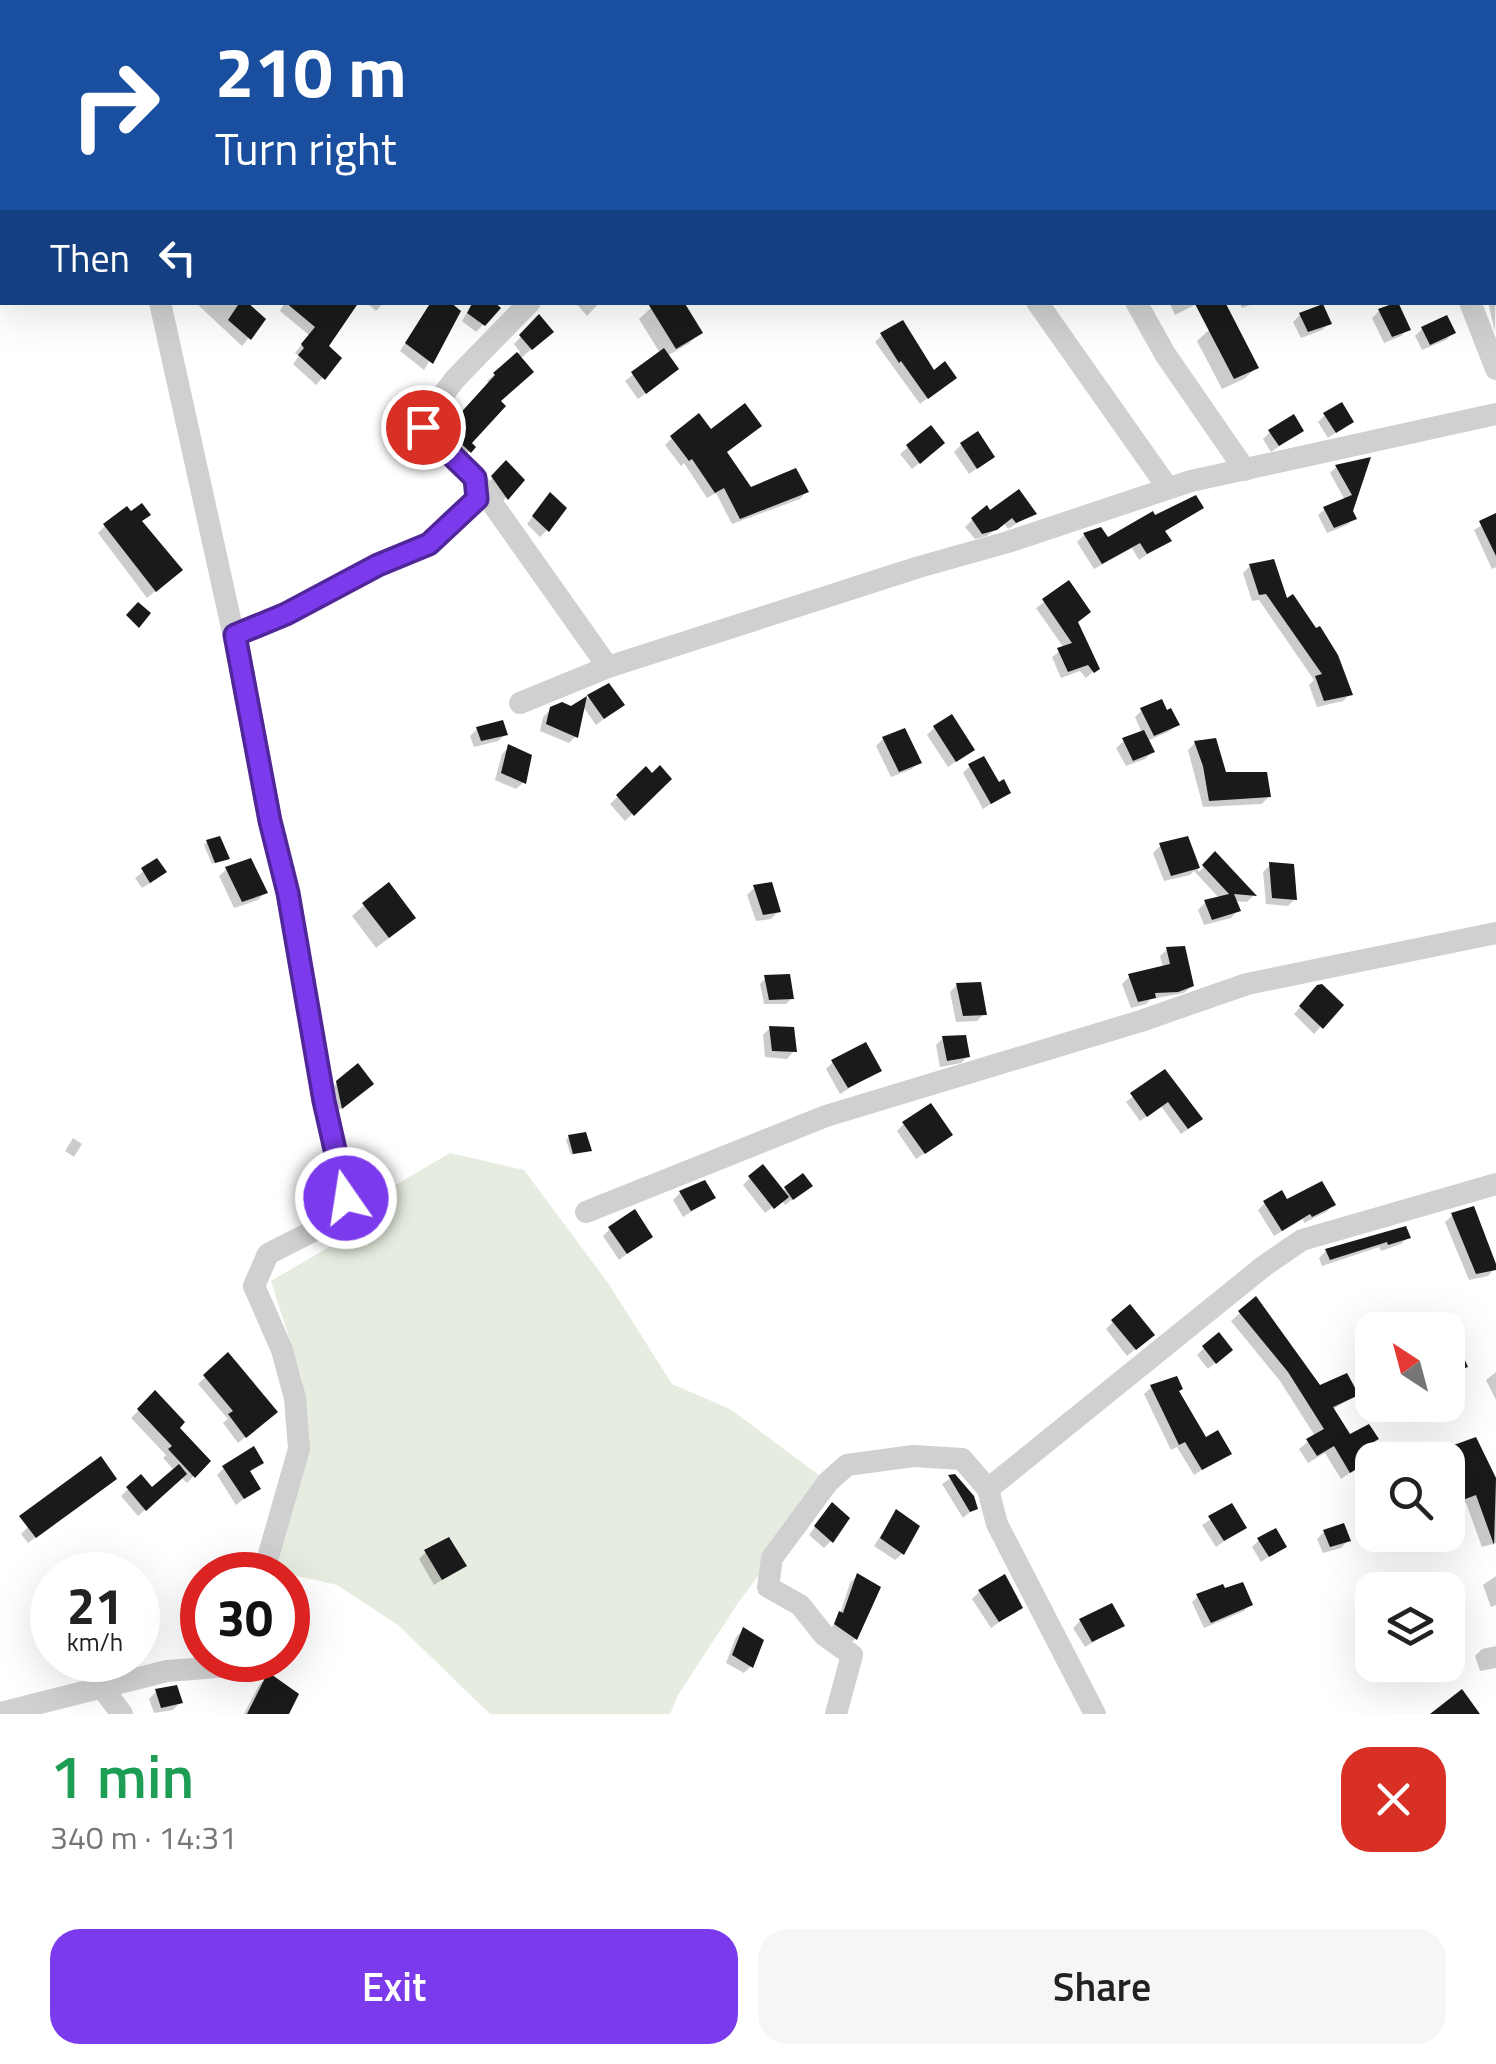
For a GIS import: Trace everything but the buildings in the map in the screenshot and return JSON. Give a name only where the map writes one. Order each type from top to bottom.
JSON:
[{"type":"street","points":[[161,305],[235,635],[346,1198],[327,1224],[268,1254],[254,1286],[282,1350],[295,1398],[299,1449],[270,1552]]},
{"type":"street","points":[[527,305],[455,380],[423,421],[423,427],[475,478],[608,668]]},
{"type":"street","points":[[1040,305],[1168,488]]},
{"type":"street","points":[[1138,305],[1164,354],[1244,470]]},
{"type":"street","points":[[1471,305],[1496,369]]},
{"type":"street","points":[[520,703],[608,668],[1168,488],[1496,414]]},
{"type":"street","points":[[235,635],[429,544],[477,499],[475,478]]},
{"type":"street","points":[[586,1212],[826,1116],[1140,1021],[1248,984],[1496,933]]},
{"type":"street","points":[[988,1489],[1264,1266],[1302,1240],[1496,1184]]},
{"type":"street","points":[[836,1714],[852,1656],[824,1635],[800,1604],[768,1587],[772,1558],[828,1482],[846,1465],[912,1456],[962,1458],[988,1489],[996,1524],[1095,1714]]},
{"type":"street","points":[[0,1713],[180,1670]]},
{"type":"street","points":[[103,1688],[122,1714]]},
{"type":"shaded area","points":[[450,1153],[524,1170],[608,1283],[672,1384],[730,1409],[828,1482],[738,1603],[678,1695],[670,1714],[490,1714],[398,1625],[337,1585],[310,1579],[310,1552],[281,1552],[308,1455],[302,1379],[271,1281],[346,1237],[387,1190]]},
{"type":"route","points":[[346,1198],[235,635],[429,544],[477,499],[475,478],[423,427]]}]
